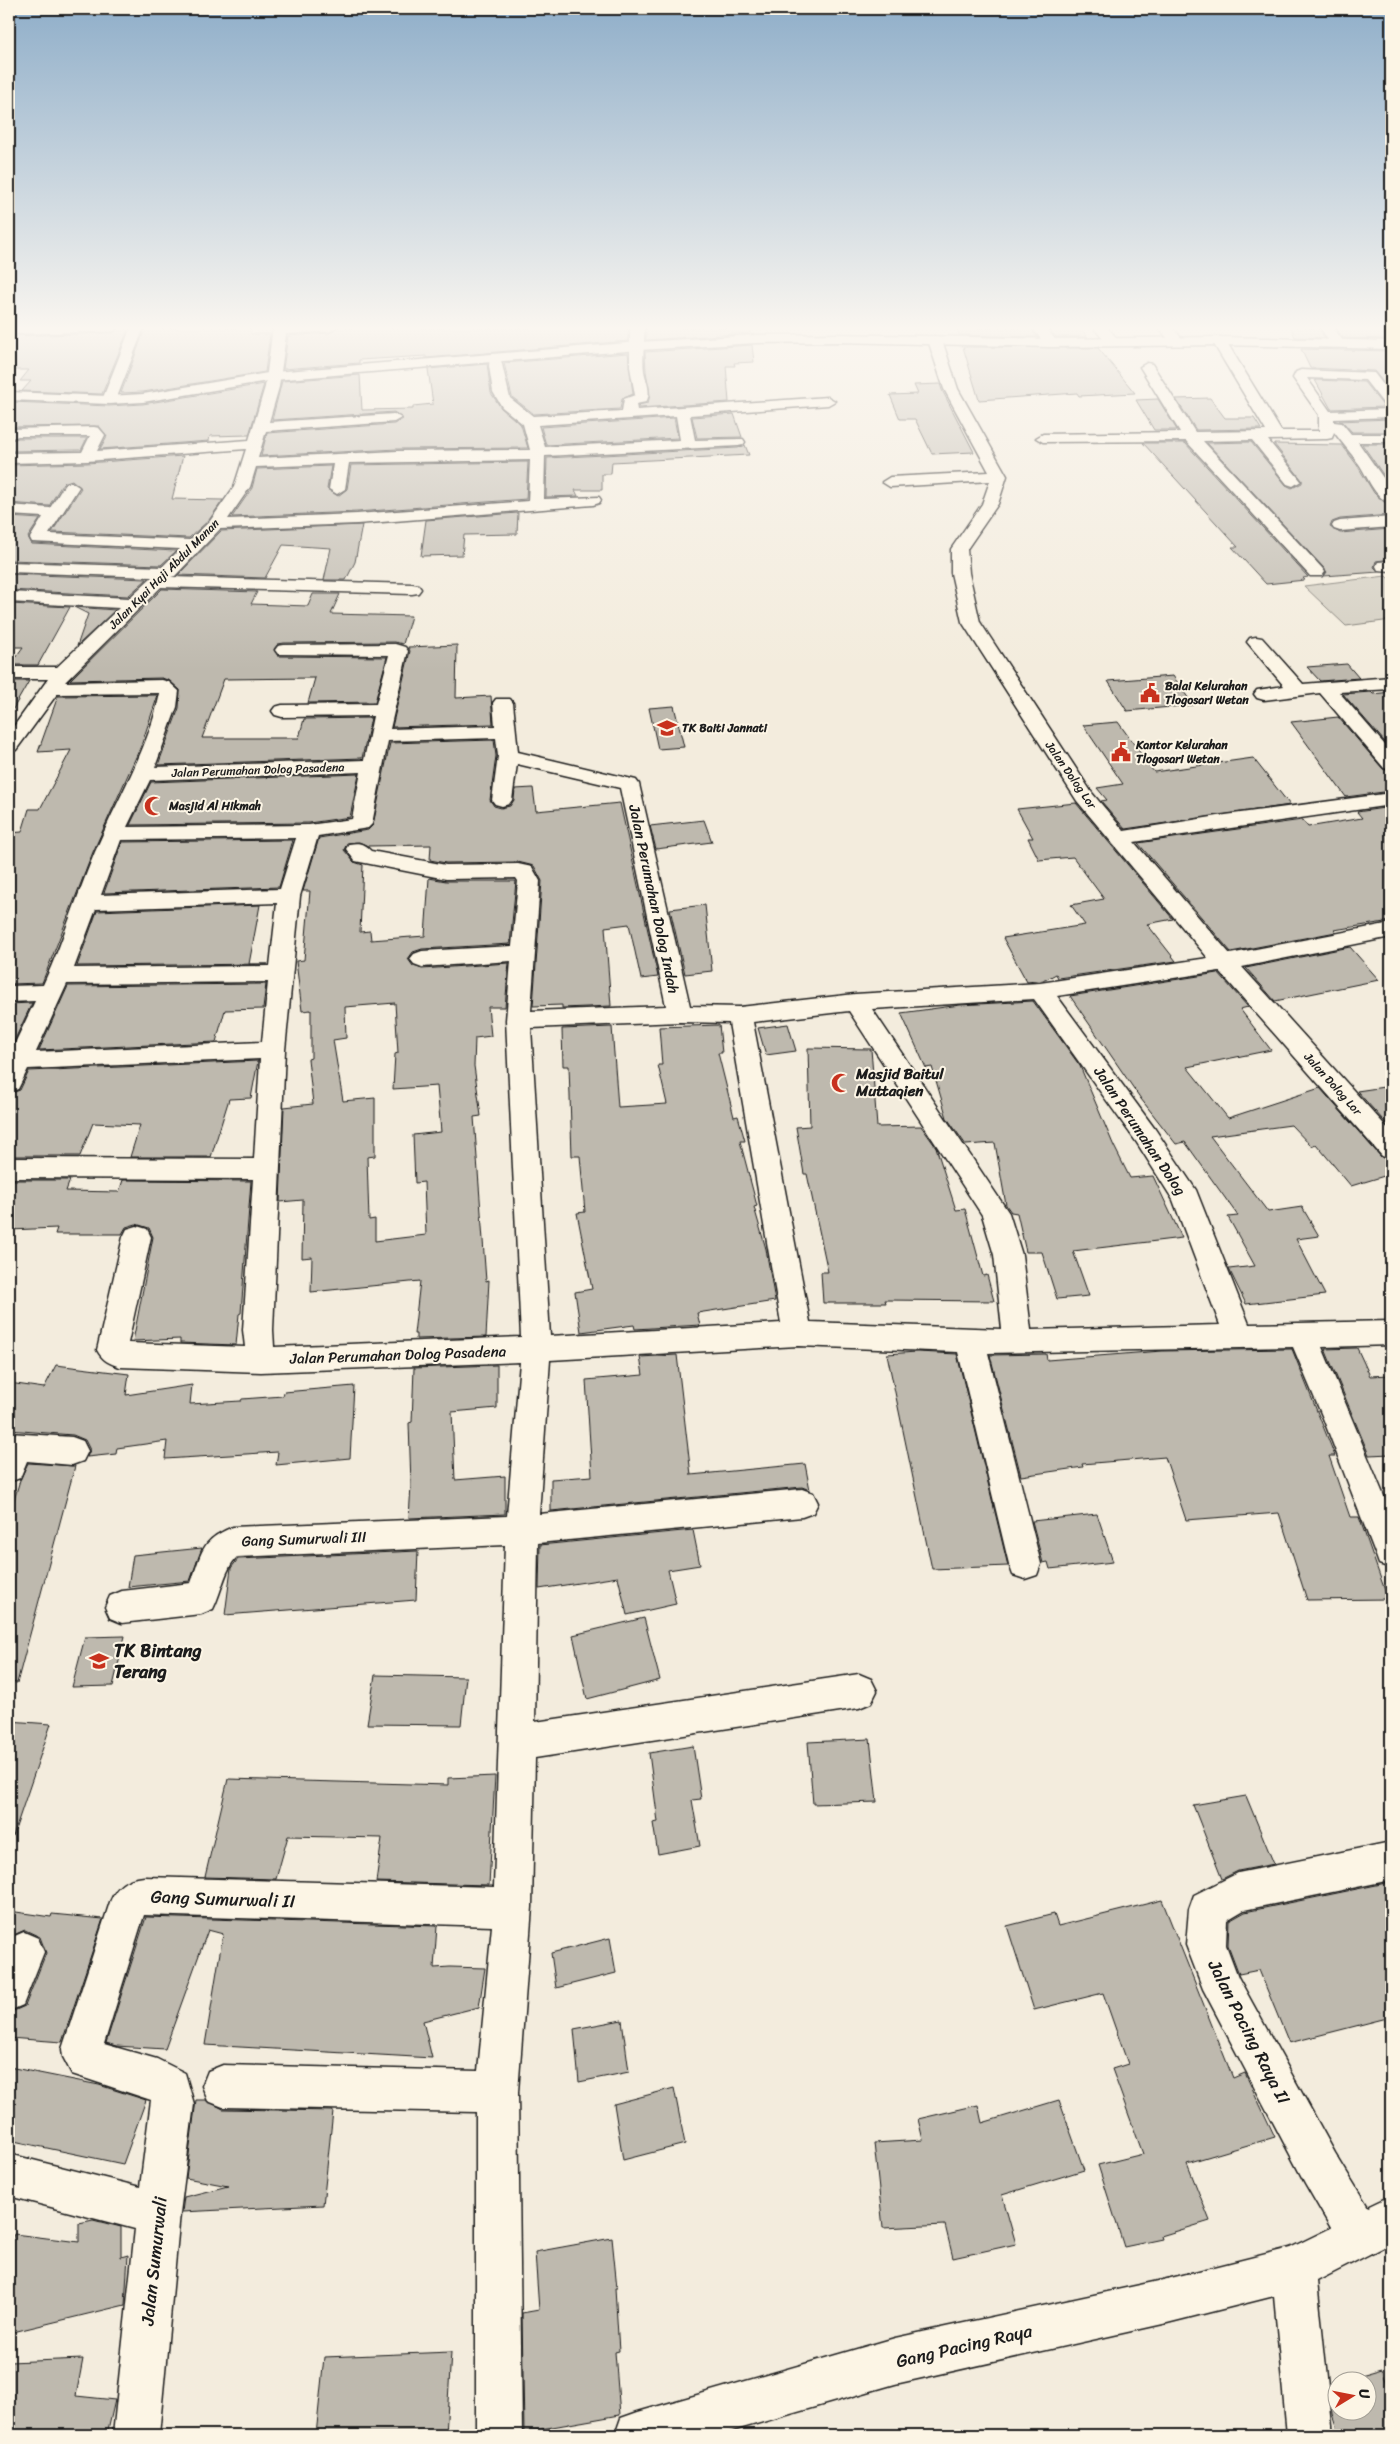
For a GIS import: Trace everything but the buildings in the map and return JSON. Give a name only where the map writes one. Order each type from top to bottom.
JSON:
[{"type":"street","points":[[87,456],[95,441]]},
{"type":"street","name":"Jalan Kyai Haji Abdul Manan","points":[[9,745],[56,681],[216,524],[242,487],[256,441]]},
{"type":"street","points":[[534,441],[538,453],[536,505]]},
{"type":"street","points":[[890,482],[999,476],[980,441]]},
{"type":"street","points":[[1195,441],[1316,572]]},
{"type":"street","points":[[1261,441],[1293,482]]},
{"type":"street","points":[[1342,441],[1366,472],[1391,498]]},
{"type":"street","points":[[248,463],[342,458],[538,453],[738,442]]},
{"type":"street","points":[[9,458],[87,456],[255,444]]},
{"type":"street","points":[[337,489],[342,458]]},
{"type":"street","points":[[1366,472],[1383,465]]},
{"type":"street","name":"Jalan Dolog Lor","points":[[999,476],[990,504],[959,549],[960,573],[971,622],[1024,708],[1079,790],[1225,963],[1391,1149]]},
{"type":"street","points":[[71,487],[56,513],[38,538],[194,545]]},
{"type":"street","points":[[216,524],[270,524],[592,500]]},
{"type":"street","points":[[9,510],[56,513]]},
{"type":"street","points":[[1340,526],[1391,522]]},
{"type":"street","points":[[9,567],[164,577],[412,589]]},
{"type":"street","points":[[9,597],[135,604]]},
{"type":"street","points":[[1256,642],[1298,690]]},
{"type":"street","points":[[113,834],[309,831],[361,824],[384,710],[399,654],[397,649],[284,650]]},
{"type":"street","points":[[9,673],[56,681],[162,686],[170,691],[167,707],[143,774],[113,834],[55,985],[14,1072]]},
{"type":"street","points":[[1264,694],[1325,686],[1391,683]]},
{"type":"street","points":[[1325,686],[1391,764]]},
{"type":"street","points":[[502,800],[508,756],[503,703]]},
{"type":"street","points":[[282,711],[384,710]]},
{"type":"street","points":[[379,735],[506,732]]},
{"type":"street","name":"Jalan Perumahan Dolog Indah","points":[[508,756],[629,784],[680,1014]]},
{"type":"street","name":"Jalan Perumahan Dolog Pasadena","points":[[143,774],[372,766]]},
{"type":"street","points":[[1120,838],[1218,822],[1391,799]]},
{"type":"street","points":[[261,1360],[258,1330],[273,1050],[289,896],[309,831]]},
{"type":"street","points":[[357,849],[364,856],[375,859],[446,872],[524,872],[529,881],[518,1020],[536,1349],[522,1530],[513,1907],[497,2092],[499,2435]]},
{"type":"street","points":[[86,902],[289,896]]},
{"type":"street","points":[[518,1020],[680,1014],[740,1015],[855,1002],[1040,991],[1225,963],[1391,930]]},
{"type":"street","points":[[422,959],[524,953]]},
{"type":"street","points":[[9,994],[55,985],[282,974]]},
{"type":"street","name":"Jalan Perumahan Dolog","points":[[1040,991],[1146,1136],[1186,1197],[1240,1338]]},
{"type":"street","points":[[855,1002],[995,1213],[1008,1255],[1018,1342]]},
{"type":"street","points":[[740,1015],[798,1334]]},
{"type":"street","points":[[14,1072],[273,1050]]},
{"type":"street","points":[[9,1168],[266,1170]]},
{"type":"street","name":"Jalan Perumahan Dolog Pasadena","points":[[137,1237],[112,1350],[115,1354],[261,1360],[536,1349],[798,1334],[1018,1342],[1391,1333]]},
{"type":"street","points":[[1307,1336],[1306,1344],[1338,1418],[1391,1553]]},
{"type":"street","points":[[970,1339],[1025,1564]]},
{"type":"street","points":[[11,1453],[72,1451]]},
{"type":"street","points":[[522,1530],[802,1503]]},
{"type":"street","name":"Gang Sumurwali III","points":[[122,1607],[201,1598],[207,1589],[219,1550],[224,1545],[233,1542],[522,1530]]},
{"type":"street","points":[[516,1743],[859,1691]]},
{"type":"street","name":"Jalan Pacing Raya II","points":[[1376,2227],[1320,2168],[1223,1989],[1206,1945],[1208,1909],[1238,1892],[1391,1861]]},
{"type":"street","name":"Gang Sumurwali II","points":[[170,2088],[157,2080],[86,2060],[83,2056],[82,2049],[130,1902],[136,1897],[513,1907]]},
{"type":"street","points":[[9,1991],[24,1952]]},
{"type":"street","points":[[223,2086],[497,2092]]},
{"type":"street","name":"Jalan Sumurwali","points":[[136,2435],[158,2214],[174,2104],[170,2088]]},
{"type":"street","points":[[9,2175],[44,2181],[121,2205],[158,2214]]},
{"type":"street","name":"Gang Pacing Raya","points":[[638,2435],[895,2361],[1163,2302],[1294,2269],[1376,2227]]},
{"type":"street","points":[[1294,2269],[1310,2435]]},
{"type":"shaded area","points":[[1386,576],[1391,581],[1391,620],[1346,626],[1304,586]]},
{"type":"place","name":"Balai Kelurahan Tlogosari Wetan","points":[[1150,693]]},
{"type":"place","name":"TK Baiti Jannati","points":[[667,728]]},
{"type":"place","name":"Kantor Kelurahan Tlogosari Wetan","points":[[1121,752]]},
{"type":"place","name":"Masjid Al Hikmah","points":[[154,806]]},
{"type":"place","name":"Masjid Baitul Muttaqien","points":[[841,1083]]},
{"type":"place","name":"TK Bintang Terang","points":[[99,1661]]}]
